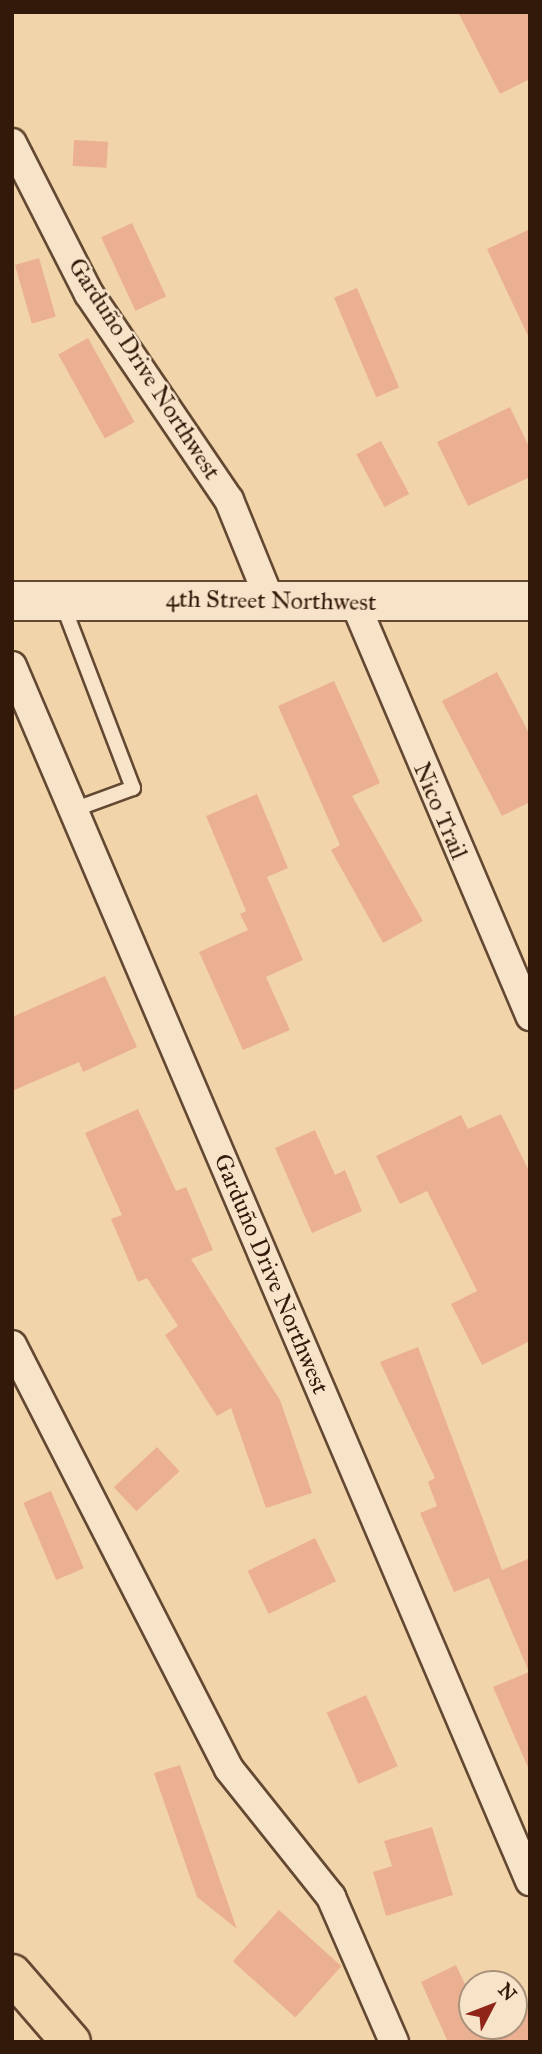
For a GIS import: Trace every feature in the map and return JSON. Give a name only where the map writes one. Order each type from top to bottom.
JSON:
[{"type":"highway","points":[[12,1974],[71,2042]]},
{"type":"main road","name":"4th Street Northwest","points":[[12,601],[269,598],[355,603],[530,601]]},
{"type":"street","name":"Garduño Drive Northwest","points":[[12,144],[89,294],[229,500],[269,598]]},
{"type":"street","name":"Nico Trail","points":[[355,603],[530,1016]]},
{"type":"street","name":"Garduño Drive Northwest","points":[[12,666],[530,1881]]},
{"type":"street","points":[[12,1345],[229,1769],[331,1897],[394,2042]]},
{"type":"lane","points":[[61,600],[133,788],[73,810]]},
{"type":"building","points":[[458,12],[530,12],[530,79],[500,94]]},
{"type":"building","points":[[74,140],[108,142],[107,168],[73,166]]},
{"type":"building","points":[[132,223],[166,296],[135,311],[101,237]]},
{"type":"building","points":[[530,229],[530,340],[487,249]]},
{"type":"building","points":[[39,258],[56,317],[32,324],[15,265]]},
{"type":"building","points":[[357,288],[399,387],[376,397],[334,298]]},
{"type":"building","points":[[88,338],[135,422],[105,438],[58,354]]},
{"type":"building","points":[[510,407],[530,449],[530,477],[468,506],[437,442]]},
{"type":"building","points":[[381,441],[409,494],[384,507],[356,454]]},
{"type":"building","points":[[497,672],[530,735],[530,802],[502,816],[442,701]]},
{"type":"building","points":[[334,681],[380,783],[352,796],[423,921],[383,943],[331,850],[340,845],[278,706]]},
{"type":"building","points":[[257,794],[288,868],[267,877],[303,960],[266,977],[290,1030],[243,1050],[199,952],[248,930],[240,914],[246,911],[206,816]]},
{"type":"building","points":[[105,976],[137,1047],[83,1072],[79,1062],[12,1091],[12,1017]]},
{"type":"building","points":[[138,1109],[176,1191],[186,1187],[213,1250],[191,1259],[280,1400],[312,1493],[266,1508],[231,1408],[217,1416],[165,1335],[178,1326],[147,1278],[138,1282],[111,1219],[122,1215],[85,1133]]},
{"type":"building","points":[[501,1114],[530,1173],[530,1341],[482,1365],[451,1304],[477,1291],[427,1191],[400,1204],[376,1156],[461,1115],[468,1129]]},
{"type":"building","points":[[315,1130],[335,1175],[345,1170],[362,1211],[312,1233],[275,1148]]},
{"type":"building","points":[[418,1347],[502,1570],[530,1558],[530,1772],[493,1687],[529,1672],[489,1578],[454,1592],[420,1513],[437,1506],[428,1482],[435,1478],[380,1362]]},
{"type":"building","points":[[157,1447],[180,1471],[136,1511],[114,1487]]},
{"type":"building","points":[[51,1491],[84,1568],[56,1580],[23,1503]]},
{"type":"building","points":[[315,1538],[336,1581],[269,1614],[248,1571]]},
{"type":"building","points":[[366,1695],[398,1766],[358,1784],[327,1712]]},
{"type":"building","points":[[180,1765],[237,1929],[197,1897],[154,1773]]},
{"type":"building","points":[[432,1827],[453,1895],[386,1916],[373,1872],[392,1866],[384,1841]]},
{"type":"building","points":[[279,1910],[341,1966],[295,2017],[233,1961]]},
{"type":"building","points":[[456,1965],[458,1970],[458,2040],[528,2040],[530,2006],[530,2042],[448,2042],[421,1982]]}]
